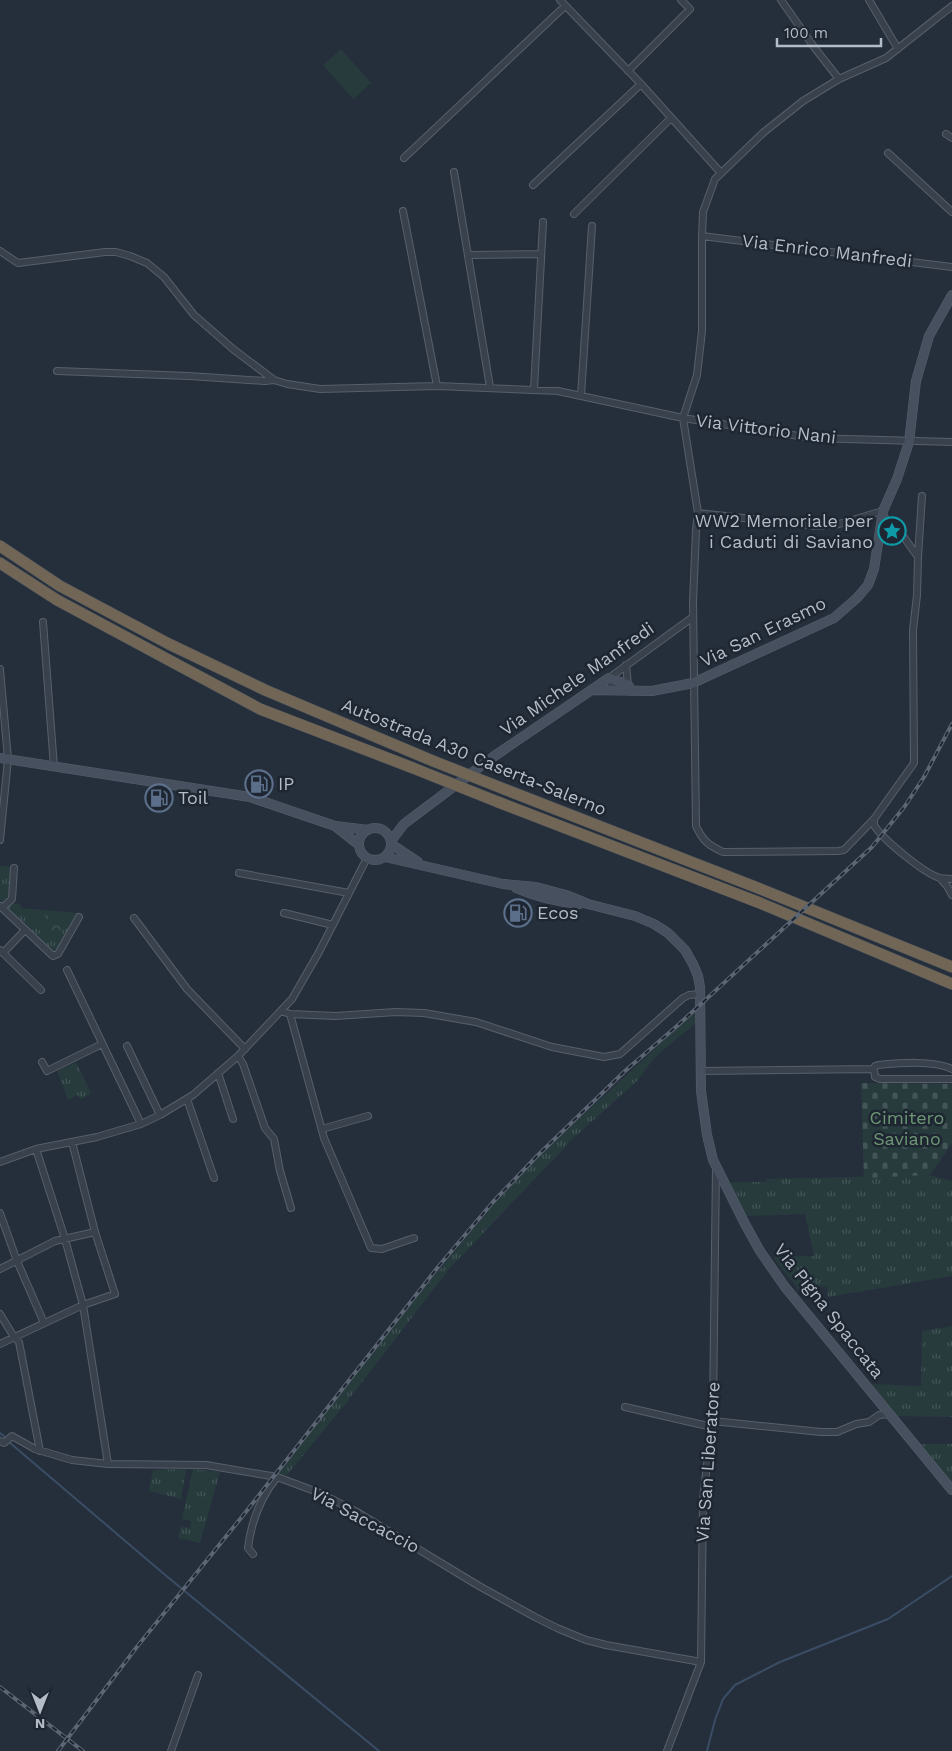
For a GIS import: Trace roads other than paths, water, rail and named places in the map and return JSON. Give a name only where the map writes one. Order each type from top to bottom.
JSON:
[{"type":"highway","name":"Autostrada A30 Caserta-Salerno","points":[[0,546],[60,586],[169,644],[265,690],[433,761],[763,890],[952,967]]},
{"type":"highway","name":"Autostrada A30 Caserta-Salerno","points":[[0,563],[57,600],[260,708],[760,904],[952,984]]},
{"type":"main road","name":"Via San Erasmo","points":[[593,690],[630,688],[652,690],[694,683],[834,618],[857,598],[868,584],[874,569],[883,513],[909,442],[916,381],[929,336],[952,295]]},
{"type":"main road","name":"Via San Erasmo","points":[[609,678],[630,688]]},
{"type":"main road","name":"Via Michele Manfredi","points":[[404,824],[479,767],[609,678]]},
{"type":"main road","points":[[4,759],[250,797],[335,826],[368,830],[377,828],[389,836],[391,842],[425,866]]},
{"type":"main road","points":[[368,830],[362,836],[359,844],[360,850],[367,858],[376,860],[385,857],[391,842],[404,824]]},
{"type":"main road","points":[[382,830],[404,824]]},
{"type":"main road","points":[[335,826],[359,844]]},
{"type":"main road","name":"Via Pigna Spaccata","points":[[385,857],[508,885],[536,887],[566,895],[588,904],[635,916],[668,933],[685,950],[693,964],[700,990],[700,1071],[703,1113],[713,1160],[744,1224],[785,1287],[952,1490]]},
{"type":"street","points":[[560,0],[641,84],[721,173]]},
{"type":"street","points":[[628,71],[690,8],[681,0]]},
{"type":"street","points":[[781,0],[839,79]]},
{"type":"street","points":[[870,0],[898,49]]},
{"type":"street","points":[[404,158],[565,6]]},
{"type":"street","points":[[922,496],[917,595],[913,630],[914,763],[874,819],[844,850],[722,852],[713,848],[702,839],[696,826],[693,617],[698,513],[683,418],[696,375],[702,332],[703,212],[715,179],[764,132],[803,100],[839,79],[886,58],[952,6]]},
{"type":"street","points":[[533,185],[641,84]]},
{"type":"street","points":[[574,214],[671,118]]},
{"type":"street","points":[[888,153],[952,212]]},
{"type":"street","points":[[454,172],[490,387]]},
{"type":"street","points":[[403,212],[436,386]]},
{"type":"street","points":[[534,389],[543,222]]},
{"type":"street","points":[[581,396],[592,226]]},
{"type":"street","name":"Via Enrico Manfredi","points":[[702,236],[952,267]]},
{"type":"street","points":[[0,251],[18,264],[105,252],[116,252],[147,264],[164,277],[194,315],[233,350],[274,380]]},
{"type":"street","points":[[468,255],[541,254]]},
{"type":"street","points":[[57,371],[274,380]]},
{"type":"street","name":"Via Vittorio Nani","points":[[274,380],[302,388],[436,386],[558,391],[683,418],[812,438],[952,442]]},
{"type":"street","points":[[698,513],[816,526],[839,524],[883,513],[918,557]]},
{"type":"street","name":"Via Michele Manfredi","points":[[609,678],[693,617]]},
{"type":"street","points":[[43,622],[54,766]]},
{"type":"street","points":[[626,666],[630,688]]},
{"type":"street","points":[[0,669],[4,759],[0,840]]},
{"type":"street","points":[[609,678],[611,685],[616,690]]},
{"type":"street","points":[[874,819],[874,825],[877,830],[925,871],[940,878],[952,879]]},
{"type":"street","points":[[0,1162],[36,1149],[72,1142],[141,1124],[187,1099],[238,1056],[292,999],[319,952],[367,858]]},
{"type":"street","points":[[14,868],[12,899],[1,907],[51,954],[56,956],[79,917]]},
{"type":"street","points":[[239,873],[348,893]]},
{"type":"street","points":[[940,878],[952,895]]},
{"type":"street","points":[[284,913],[333,925]]},
{"type":"street","points":[[134,918],[187,990],[245,1049]]},
{"type":"street","points":[[25,930],[1,952],[41,990]]},
{"type":"street","points":[[67,970],[141,1124]]},
{"type":"street","points":[[281,1011],[290,1014],[335,1016],[424,1012],[476,1022],[552,1047],[604,1057],[620,1054],[683,998],[700,990]]},
{"type":"street","points":[[290,1014],[322,1129],[333,1161],[371,1248],[382,1249],[414,1238]]},
{"type":"street","points":[[42,1062],[46,1072],[102,1044]]},
{"type":"street","points":[[127,1046],[160,1115]]},
{"type":"street","points":[[238,1056],[243,1064],[265,1128],[274,1140],[291,1208]]},
{"type":"street","points":[[700,1071],[874,1069],[878,1065],[899,1064],[935,1064],[952,1069]]},
{"type":"street","points":[[874,1069],[875,1076],[880,1079],[952,1079]]},
{"type":"street","points":[[218,1073],[233,1119]]},
{"type":"street","points":[[187,1099],[214,1178]]},
{"type":"street","points":[[322,1129],[368,1116]]},
{"type":"street","points":[[0,1344],[83,1305],[115,1294],[95,1232],[72,1142]]},
{"type":"street","points":[[36,1149],[65,1238],[83,1305],[108,1464]]},
{"type":"street","name":"Via San Liberatore","points":[[667,1751],[701,1662],[703,1500],[712,1424],[716,1167]]},
{"type":"street","points":[[0,1213],[44,1323]]},
{"type":"street","points":[[0,1269],[55,1241],[95,1232]]},
{"type":"street","points":[[0,1314],[19,1342],[40,1451]]},
{"type":"street","points":[[625,1407],[712,1424],[821,1432],[836,1432],[856,1424],[869,1422],[880,1415],[890,1414]]},
{"type":"street","name":"Via Saccaccio","points":[[2,1442],[12,1436],[40,1451],[72,1460],[108,1464],[206,1465],[277,1477],[320,1493],[357,1512],[479,1586],[558,1628],[586,1640],[606,1645],[701,1662]]},
{"type":"street","points":[[253,1554],[248,1548],[262,1498],[277,1477]]},
{"type":"street","points":[[172,1751],[198,1675]]},
{"type":"waterway","points":[[0,1433],[6,1438]]},
{"type":"waterway","points":[[9,1442],[164,1574],[379,1751]]},
{"type":"waterway","points":[[707,1751],[723,1699],[735,1685],[780,1662],[888,1619],[952,1576]]},
{"type":"railway","points":[[58,1751],[136,1648],[245,1513],[438,1267],[493,1202],[536,1157],[625,1071],[677,1026],[872,847],[905,806],[924,777],[952,724]]},
{"type":"railway","points":[[0,1687],[83,1751]]},
{"type":"place","name":"WW2 Memoriale per i Caduti di Saviano","points":[[892,531]]},
{"type":"place","name":"IP","points":[[259,784]]},
{"type":"place","name":"Toil","points":[[159,798]]},
{"type":"place","name":"Ecos","points":[[518,913]]},
{"type":"park label","name":"Cimitero Saviano","points":[[907,1128]]}]
